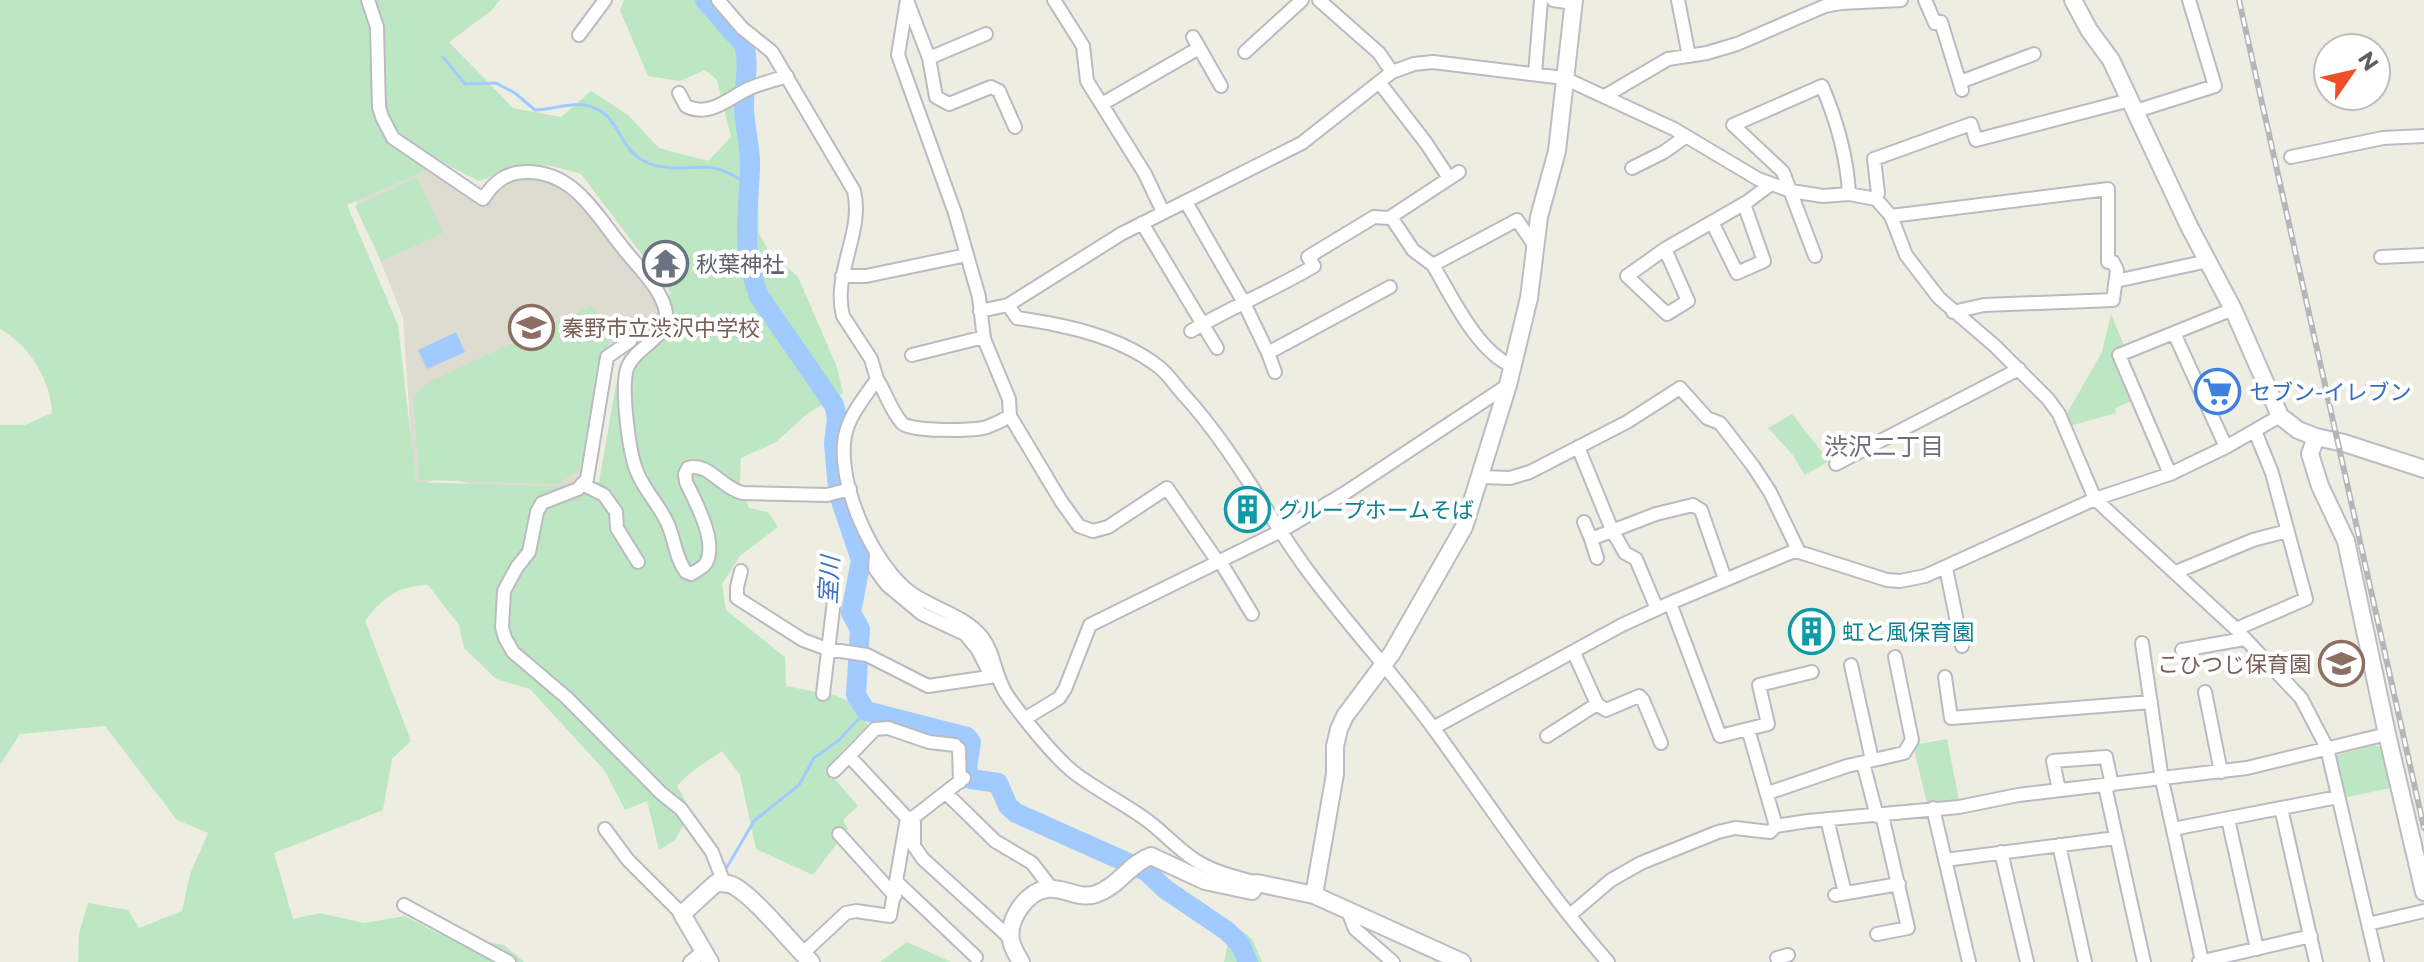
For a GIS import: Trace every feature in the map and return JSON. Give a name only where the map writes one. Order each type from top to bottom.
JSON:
[{"type":"street","points":[[368,0],[377,27],[379,107],[393,138],[483,199],[493,184],[515,173],[552,175],[566,181],[659,294],[666,320],[662,331],[638,352],[625,374],[632,457],[637,473],[668,525],[686,572],[691,574],[699,569],[706,564],[708,557],[707,531],[686,482],[688,468],[703,467],[732,491],[743,493],[827,495],[848,489]]},
{"type":"street","points":[[579,35],[605,0]]},
{"type":"street","points":[[718,0],[742,28],[772,52],[854,191],[857,214],[839,294],[843,316],[871,359],[877,379],[903,425],[909,429],[970,431],[989,427],[1010,416]]},
{"type":"street","points":[[1054,0],[1083,46],[1087,81],[1145,174],[1163,212]]},
{"type":"street","points":[[1245,52],[1302,0]]},
{"type":"street","points":[[1319,0],[1379,53],[1392,72]]},
{"type":"street","points":[[1535,74],[1541,0]]},
{"type":"street","points":[[1314,895],[1335,774],[1335,746],[1339,729],[1345,716],[1384,664],[1464,527],[1508,385],[1529,298],[1539,217],[1557,151],[1573,1],[1553,0]]},
{"type":"street","points":[[1678,0],[1689,56]]},
{"type":"street","points":[[1605,96],[1668,59],[1737,44],[1825,6],[1901,0]]},
{"type":"street","points":[[1925,0],[1935,23],[1941,22],[1961,86],[2034,54]]},
{"type":"street","points":[[2073,0],[2089,30],[2111,60],[2189,226],[2233,309],[2280,416],[2298,430],[2316,437],[2424,469]]},
{"type":"street","points":[[1876,199],[1874,159],[1971,124],[1976,140],[2215,86],[2189,0]]},
{"type":"street","points":[[908,2],[929,58],[936,97],[949,104],[991,87],[1009,98],[1015,127]]},
{"type":"street","points":[[908,2],[898,55],[955,213],[979,297],[984,337],[1009,399],[1010,416],[1079,526],[1093,531],[1108,527],[1167,488],[1252,614]]},
{"type":"street","points":[[929,58],[986,34]]},
{"type":"street","points":[[1102,104],[1196,43],[1221,86]]},
{"type":"street","points":[[980,311],[1008,305],[1142,223],[1302,143],[1351,108],[1392,72],[1414,64],[1433,62],[1564,78],[1685,137],[1758,179],[1791,191],[1823,196],[1849,194],[1876,199],[1891,216],[1906,255],[1931,290],[2019,369],[2059,414],[2095,499],[2176,572],[2301,698],[2327,748],[2377,962]]},
{"type":"street","points":[[679,93],[686,106],[709,111],[752,87],[787,76]]},
{"type":"street","points":[[1197,327],[1243,301],[1293,279],[1314,266],[1308,257],[1374,217],[1391,217],[1454,175],[1379,82]]},
{"type":"street","points":[[1815,256],[1783,172],[1733,125],[1822,86],[1838,124],[1849,194]]},
{"type":"street","points":[[2291,157],[2383,138],[2424,136]]},
{"type":"street","points":[[1632,168],[1685,137]]},
{"type":"street","points":[[1665,249],[1688,301],[1667,314],[1627,276],[1665,249],[1744,204],[1771,184]]},
{"type":"street","points":[[1891,216],[2108,189],[2108,262],[2116,264],[2113,300],[1984,305],[1953,312]]},
{"type":"street","points":[[1186,202],[1243,301],[1275,372]]},
{"type":"street","points":[[1712,222],[1737,273],[1764,261],[1744,204]]},
{"type":"street","points":[[1391,217],[1413,250],[1433,265],[1471,328],[1504,363],[1512,366]]},
{"type":"street","points":[[1433,265],[1517,220],[1535,246]]},
{"type":"street","points":[[1142,223],[1197,327],[1217,348]]},
{"type":"street","points":[[842,276],[866,276],[967,255]]},
{"type":"street","points":[[2381,257],[2424,255]]},
{"type":"street","points":[[2116,281],[2208,261]]},
{"type":"street","points":[[1268,353],[1390,287]]},
{"type":"street","points":[[1008,305],[1017,318],[1059,324],[1104,338],[1142,355],[1162,369],[1221,440],[1340,613],[1384,664],[1518,848],[1608,962]]},
{"type":"street","points":[[2170,474],[2119,355],[2233,309]]},
{"type":"street","points":[[2174,333],[2226,447]]},
{"type":"street","points":[[638,352],[627,337],[607,357],[587,479],[578,489],[542,503],[537,512],[529,552],[504,591],[502,627],[513,652],[567,698],[681,809],[712,852],[724,883]]},
{"type":"street","points":[[912,355],[984,337]]},
{"type":"street","points":[[1836,464],[2019,369]]},
{"type":"street","points":[[877,379],[851,416],[845,435],[844,470],[848,489],[876,553],[908,590],[968,623],[982,637],[990,649],[994,677],[1074,772],[1148,820],[1194,860],[1210,868],[1257,883],[1314,895],[1462,962]]},
{"type":"street","points":[[1026,718],[1059,698],[1090,625],[1281,531],[1345,493],[1508,385]]},
{"type":"street","points":[[1481,477],[1510,478],[1530,472],[1627,422],[1680,388],[1707,418],[1720,423],[1753,466],[1770,492],[1799,552]]},
{"type":"street","points":[[1433,728],[1657,609],[1725,579],[1799,552],[1887,580],[1907,581],[1946,568],[2095,499],[2170,474],[2280,416]]},
{"type":"street","points":[[2182,650],[2240,634],[2306,599],[2272,473],[2255,431]]},
{"type":"street","points":[[2316,437],[2310,454],[2320,486],[2346,541],[2424,892]]},
{"type":"street","points":[[1578,447],[1612,530],[1625,553],[1636,559],[1657,609]]},
{"type":"street","points":[[582,484],[604,495],[616,512],[617,528],[638,562]]},
{"type":"street","points":[[1591,539],[1693,505],[1701,510],[1725,579]]},
{"type":"street","points":[[1584,522],[1597,558]]},
{"type":"street","points":[[2176,572],[2253,540],[2287,531]]},
{"type":"street","points":[[1946,568],[1962,646]]},
{"type":"street","points":[[741,571],[737,598],[803,640],[827,649],[867,655],[928,686],[994,677]]},
{"type":"street","points":[[823,694],[834,600]]},
{"type":"street","points":[[1670,603],[1720,736],[1768,724],[1759,685],[1812,672]]},
{"type":"street","points":[[2142,643],[2162,780],[2201,962],[2311,936]]},
{"type":"street","points":[[1574,653],[1597,704],[1606,710],[1639,696],[1661,743]]},
{"type":"street","points":[[1768,793],[1904,753],[1912,740],[1895,657]]},
{"type":"street","points":[[1851,665],[1867,762],[1908,928],[1877,934]]},
{"type":"street","points":[[1945,677],[1951,718],[2151,702]]},
{"type":"street","points":[[2205,692],[2221,772]]},
{"type":"street","points":[[1547,736],[1597,704]]},
{"type":"street","points":[[682,914],[716,883],[733,885],[807,958],[846,913],[856,911],[890,916],[910,818],[962,780],[959,749],[955,745],[929,742],[888,728],[875,729],[834,771]]},
{"type":"street","points":[[1748,729],[1776,826]]},
{"type":"street","points":[[1570,915],[1611,880],[1641,863],[1735,828],[1770,832],[1776,826],[1827,819],[1959,807],[2018,795],[2221,772],[2387,734]]},
{"type":"street","points":[[849,756],[910,818],[914,846],[923,859],[1010,938],[1021,962]]},
{"type":"street","points":[[2059,790],[2053,761],[2106,757],[2116,838],[2144,962]]},
{"type":"street","points":[[946,793],[995,841],[1032,863],[1052,889]]},
{"type":"street","points":[[2173,829],[2338,797]]},
{"type":"street","points":[[1933,808],[1969,962]]},
{"type":"street","points":[[2281,808],[2316,962]]},
{"type":"street","points":[[1827,819],[1840,894],[1899,884]]},
{"type":"street","points":[[2228,819],[2257,949]]},
{"type":"street","points":[[605,829],[628,860],[682,914],[707,956],[690,962]]},
{"type":"street","points":[[839,834],[895,896]]},
{"type":"street","points":[[1945,860],[2116,838]]},
{"type":"street","points":[[2059,845],[2085,962]]},
{"type":"street","points":[[2001,852],[2027,962]]},
{"type":"street","points":[[1010,938],[1011,924],[1026,901],[1038,892],[1052,889],[1095,895],[1113,886],[1138,860],[1151,856],[1205,881],[1252,891],[1257,883]]},
{"type":"street","points":[[897,882],[976,957]]},
{"type":"street","points":[[404,905],[509,962]]},
{"type":"street","points":[[1348,911],[1355,929],[1393,962]]},
{"type":"street","points":[[2368,924],[2424,911]]},
{"type":"shaded area","name":"秦野市立渋沢中学校","points":[[428,169],[486,208],[496,187],[513,177],[552,179],[570,190],[659,301],[662,322],[645,343],[638,343],[631,335],[609,350],[582,480],[571,489],[527,494],[442,478],[414,486],[403,317],[356,200]]},
{"type":"green space","points":[[0,0],[500,0],[491,11],[449,42],[513,108],[561,117],[591,91],[628,115],[659,148],[708,161],[731,137],[717,80],[705,70],[680,81],[648,76],[620,10],[624,0],[695,0],[735,50],[740,64],[739,138],[758,194],[759,233],[768,250],[798,277],[837,367],[843,393],[808,413],[776,442],[741,458],[740,483],[749,508],[768,512],[778,527],[740,556],[722,584],[726,610],[785,657],[786,686],[837,696],[852,703],[868,725],[837,756],[830,780],[834,778],[858,806],[843,820],[848,829],[813,875],[756,849],[740,775],[722,751],[677,786],[691,811],[675,840],[659,850],[647,801],[625,810],[605,771],[530,689],[496,679],[464,648],[459,625],[428,585],[417,586],[392,594],[365,621],[411,741],[392,759],[383,810],[274,853],[293,919],[320,913],[364,923],[405,916],[439,934],[504,945],[524,962],[78,962],[79,933],[88,903],[128,910],[139,928],[182,911],[190,874],[208,833],[177,820],[105,726],[20,734],[0,765],[0,425],[25,425],[52,413],[43,376],[20,344],[0,329]],"holes":[[[443,163],[479,181],[525,164],[552,166],[581,174],[671,293],[644,333],[616,384],[599,482],[575,487],[416,482],[398,325],[347,205]]]},
{"type":"green space","points":[[417,177],[443,233],[381,261],[355,206]]},
{"type":"green space","points":[[591,306],[615,335],[600,358],[579,469],[559,484],[419,480],[413,396],[427,383]]},
{"type":"green space","points":[[2111,314],[2125,348],[2114,353],[2134,400],[2115,408],[2116,413],[2070,426],[2066,415],[2102,352]]},
{"type":"green space","points":[[1792,414],[1829,461],[1805,475],[1792,454],[1768,428]]},
{"type":"green space","points":[[1947,739],[1959,800],[1927,803],[1913,745]]},
{"type":"green space","points":[[2375,745],[2380,747],[2391,788],[2343,798],[2333,756]]},
{"type":"green space","points":[[1232,923],[1252,939],[1262,962],[1224,962]]},
{"type":"green space","points":[[907,942],[951,962],[880,962]]},
{"type":"water","points":[[456,332],[465,352],[427,369],[418,350]]},
{"type":"waterway","name":"室川","points":[[705,0],[744,45],[746,53],[744,114],[750,160],[747,232],[753,278],[759,296],[834,405],[837,418],[834,443],[840,498],[861,560],[851,613],[860,629],[856,695],[866,711],[967,737],[971,742],[967,768],[971,779],[998,783],[1008,806],[1016,813],[1146,871],[1165,889],[1227,931],[1240,944],[1248,962]]},
{"type":"waterway","points":[[443,57],[465,84],[496,83],[515,93],[535,110],[579,104],[596,109],[612,122],[636,156],[646,162],[672,168],[714,168],[748,184]]},
{"type":"waterway","points":[[727,867],[754,821],[799,785],[814,758],[838,741],[866,711]]},
{"type":"railway","points":[[2239,0],[2424,828]]},
{"type":"place","name":"秋葉神社","points":[[665,264]]},
{"type":"place","name":"秦野市立渋沢中学校","points":[[531,328]]},
{"type":"place","name":"セブン-イレブン","points":[[2218,392]]},
{"type":"place","name":"グループホームそば","points":[[1247,510]]},
{"type":"place","name":"虹と風保育園","points":[[1811,632]]},
{"type":"place","name":"こひつじ保育園","points":[[2342,664]]},
{"type":"district","name":"渋沢二丁目","points":[[1884,446]]}]
